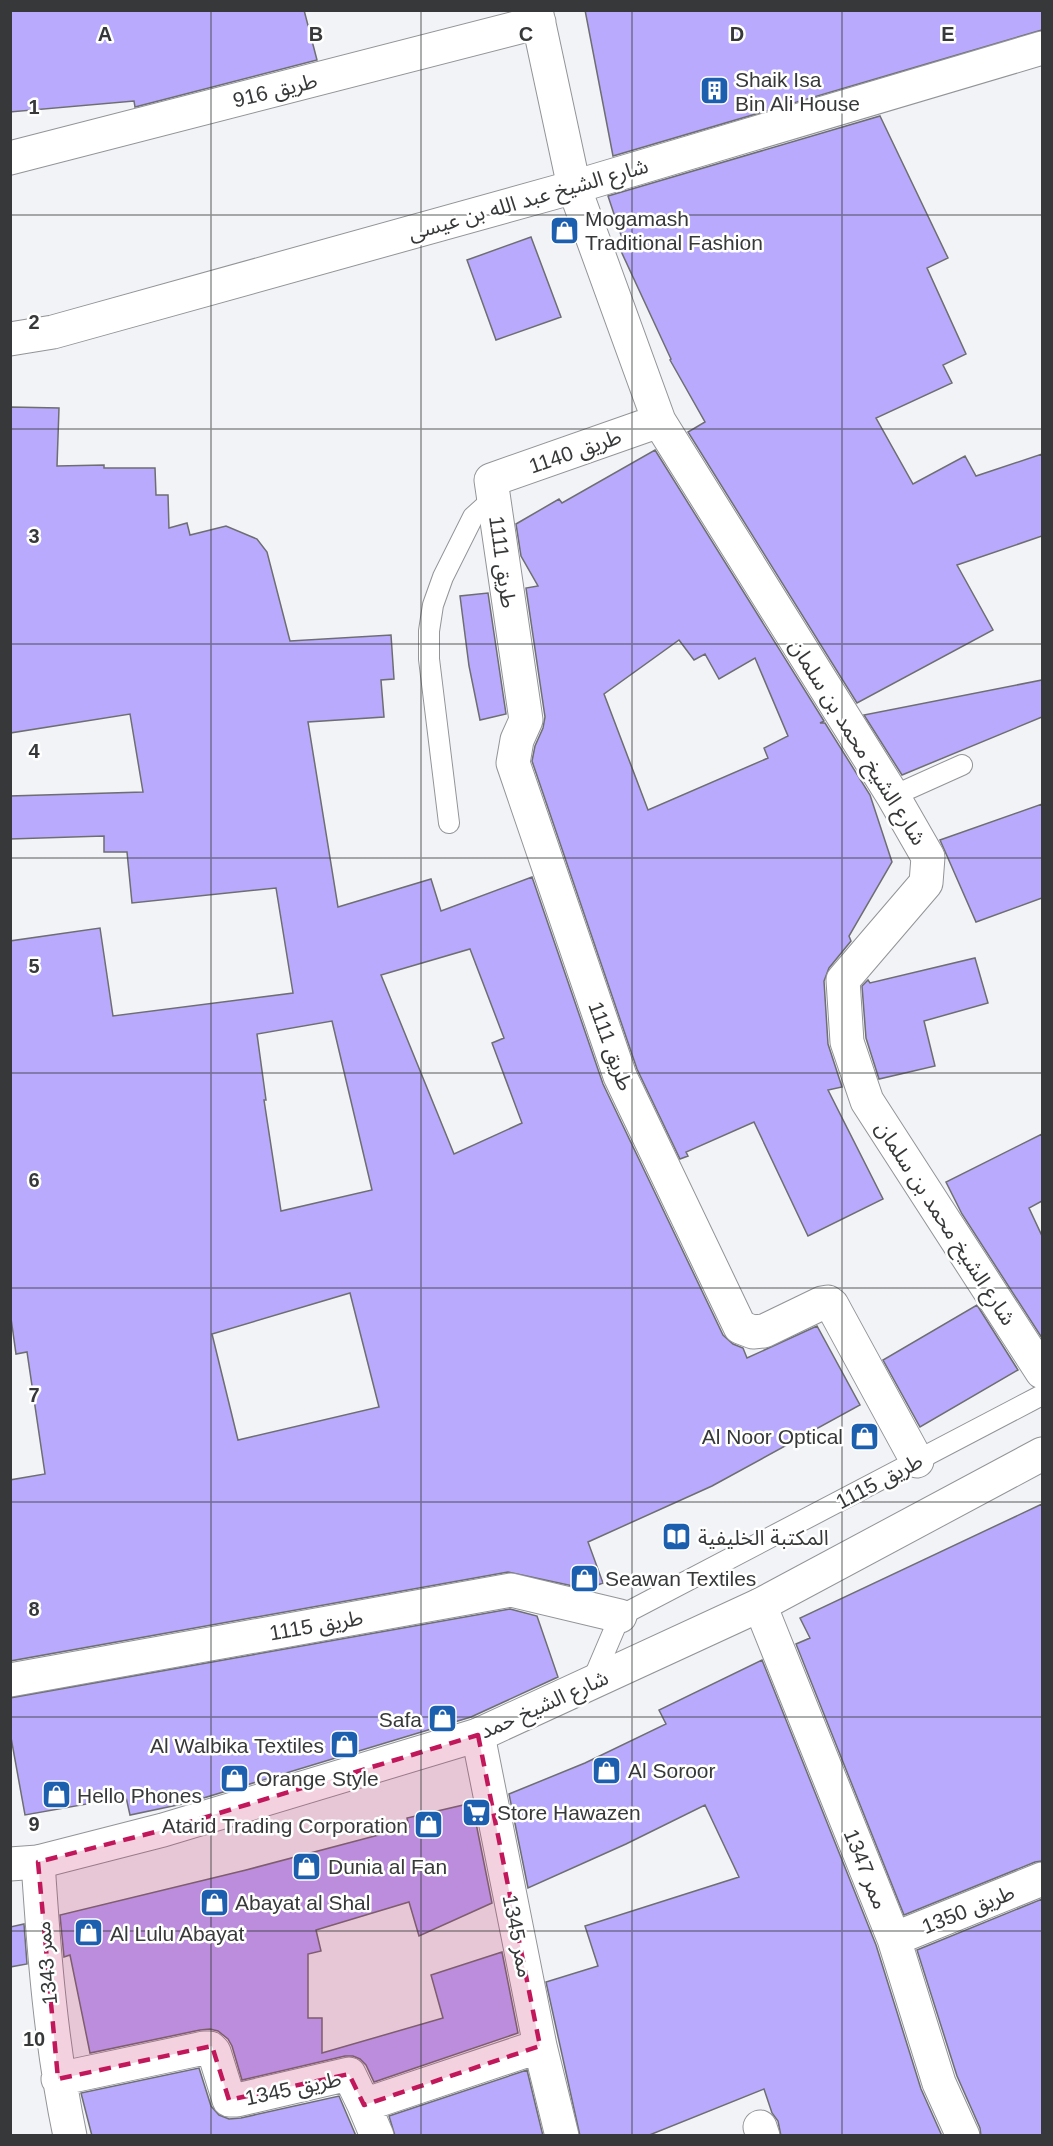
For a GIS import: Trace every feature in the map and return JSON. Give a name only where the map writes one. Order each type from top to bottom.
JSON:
[{"type":"street","name":"طريق 916","points":[[10,158],[538,16],[574,187]]},
{"type":"street","name":"شارع الشيخ عبد الله بن عيسى","points":[[10,339],[53,332],[574,187],[1042,48]]},
{"type":"street","name":"شارع الشيخ محمد بن سلمان","points":[[574,187],[659,421],[893,796],[928,857],[926,883],[843,980],[847,1041],[867,1101],[1042,1372]]},
{"type":"street","name":"طريق 1140","points":[[493,489],[659,421]]},
{"type":"street","name":"طريق 1111","points":[[493,489],[526,720],[517,740],[513,763],[620,1076],[740,1327],[753,1332],[764,1331],[828,1302],[832,1305],[917,1461]]},
{"type":"street","name":"شارع الشيخ حمد","points":[[24,1863],[163,1830],[478,1735],[760,1605],[1042,1454]]},
{"type":"street","name":"طريق 1115","points":[[10,1680],[510,1590],[620,1616]]},
{"type":"street","name":"ممر 1347","points":[[760,1605],[894,1940],[939,2083],[963,2136]]},
{"type":"street","name":"ممر 1345","points":[[478,1735],[540,2046],[562,2136]]},
{"type":"street","name":"ممر 1343","points":[[24,1863],[43,1946],[58,2079],[70,2136]]},
{"type":"street","name":"طريق 1350","points":[[894,1940],[1042,1879]]},
{"type":"street","name":"طريق 1345","points":[[58,2079],[210,2048],[214,2052],[229,2100],[349,2074],[364,2105],[540,2046]]},
{"type":"street","points":[[364,2105],[377,2136]]},
{"type":"lane","points":[[449,823],[429,659],[429,631],[433,606],[443,577],[473,517],[493,489]]},
{"type":"lane","points":[[893,796],[962,765]]},
{"type":"lane","name":"طريق 1115","points":[[620,1616],[1042,1395]]},
{"type":"lane","points":[[591,1684],[620,1616]]},
{"type":"highlighted area","points":[[478,1735],[540,2046],[364,2105],[349,2074],[229,2100],[212,2046],[58,2079],[38,1862],[163,1830]]},
{"type":"building","points":[[10,10],[304,10],[317,60],[135,107],[134,101],[10,112]]},
{"type":"building","name":"Shaik Isa Bin Ali House","points":[[585,10],[1042,10],[1042,30],[613,156]]},
{"type":"building","points":[[880,116],[948,258],[927,268],[966,354],[943,365],[952,383],[876,418],[913,484],[965,456],[976,476],[1042,454],[1042,536],[957,565],[993,630],[857,703],[688,432],[705,422],[670,360],[620,249],[625,247],[608,196]]},
{"type":"building","points":[[531,237],[561,317],[496,340],[467,260]]},
{"type":"building","points":[[10,407],[59,408],[57,466],[104,465],[104,468],[155,468],[156,495],[168,495],[169,528],[187,523],[190,535],[226,526],[257,539],[267,552],[290,641],[391,635],[394,679],[381,680],[384,717],[308,722],[338,907],[431,879],[441,911],[532,877],[603,1084],[723,1335],[733,1344],[743,1348],[747,1358],[817,1326],[860,1405],[712,1486],[588,1542],[603,1583],[587,1589],[508,1572],[10,1661],[10,1480],[45,1474],[27,1352],[16,1354],[10,1311],[10,941],[100,928],[113,1016],[293,993],[276,888],[132,903],[127,852],[104,852],[104,836],[10,839],[10,796],[143,792],[130,714],[10,733]],"holes":[[[470,949],[504,1038],[492,1043],[522,1123],[454,1154],[381,975]],[[332,1021],[372,1190],[281,1211],[264,1100],[266,1100],[257,1034]],[[350,1293],[379,1407],[238,1440],[212,1334]]]},
{"type":"building","points":[[655,450],[824,721],[820,723],[825,723],[870,795],[892,862],[849,936],[851,941],[829,968],[824,981],[828,1044],[842,1087],[828,1090],[883,1199],[808,1236],[754,1122],[686,1152],[688,1156],[680,1159],[637,1069],[532,761],[545,717],[526,588],[538,586],[521,556],[516,524],[559,499],[562,503]],"holes":[[[679,640],[694,660],[705,654],[719,679],[755,658],[788,736],[764,748],[768,758],[648,810],[604,694]]]},
{"type":"building","points":[[488,593],[506,714],[480,720],[469,666],[460,596]]},
{"type":"building","points":[[1042,680],[1042,717],[902,775],[864,715]]},
{"type":"building","points":[[1042,804],[1042,898],[976,922],[940,840]]},
{"type":"building","points":[[975,958],[988,1003],[924,1021],[935,1066],[879,1079],[866,1038],[862,986],[868,980],[870,983]]},
{"type":"building","points":[[1042,1134],[1042,1201],[1029,1208],[1042,1236],[1042,1338],[962,1214],[946,1182]]},
{"type":"building","points":[[977,1305],[1018,1370],[920,1427],[883,1360]]},
{"type":"building","points":[[1042,1504],[1042,1861],[904,1915],[796,1644],[810,1638],[800,1618]]},
{"type":"building","points":[[510,1609],[537,1616],[558,1677],[471,1717],[187,1803],[130,1815],[126,1797],[25,1815],[10,1732],[10,1698]]},
{"type":"building","points":[[762,1660],[876,1945],[921,2089],[942,2136],[781,2136],[778,2121],[772,2113],[764,2089],[647,2136],[580,2136],[546,1982],[598,1966],[585,1926],[739,1877],[705,1805],[528,1888],[509,1794],[585,1763],[666,1724],[659,1710]]},
{"type":"building","points":[[472,1803],[492,1903],[419,1936],[409,1902],[316,1930],[321,1951],[308,1954],[308,2018],[322,2018],[322,2053],[443,2018],[431,1975],[502,1952],[518,2033],[374,2082],[366,2065],[353,2056],[242,2080],[228,2039],[218,2031],[210,2029],[90,2053],[70,1955],[64,1957],[60,1915],[246,1870],[409,1827],[407,1818]]},
{"type":"building","points":[[1042,1899],[1042,2136],[981,2136],[980,2128],[957,2076],[917,1950]]},
{"type":"building","points":[[24,1924],[27,1964],[10,1967],[10,1927]]},
{"type":"building","points":[[199,2068],[211,2106],[219,2115],[229,2119],[241,2118],[339,2096],[356,2136],[92,2136],[81,2093]]},
{"type":"building","points":[[527,2070],[543,2136],[395,2136],[389,2116]]},
{"type":"place","name":"Shaik Isa Bin Ali House","points":[[714,91]]},
{"type":"place","name":"Mogamash Traditional Fashion","points":[[564,230]]},
{"type":"place","name":"Al Noor Optical","points":[[864,1436]]},
{"type":"place","name":"المكتبة الخليفية","points":[[677,1537]]},
{"type":"place","name":"Seawan Textiles","points":[[584,1578]]},
{"type":"place","name":"Safa","points":[[443,1719]]},
{"type":"place","name":"Al Walbika Textiles","points":[[345,1745]]},
{"type":"place","name":"Al Soroor","points":[[607,1770]]},
{"type":"place","name":"Orange Style","points":[[235,1778]]},
{"type":"place","name":"Hello Phones","points":[[56,1795]]},
{"type":"place","name":"Store Hawazen","points":[[476,1812]]},
{"type":"place","name":"Atarid Trading Corporation","points":[[429,1825]]},
{"type":"place","name":"Dunia al Fan","points":[[307,1866]]},
{"type":"place","name":"Abayat al Shal","points":[[214,1902]]},
{"type":"place","name":"Al Lulu Abayat","points":[[89,1933]]}]
